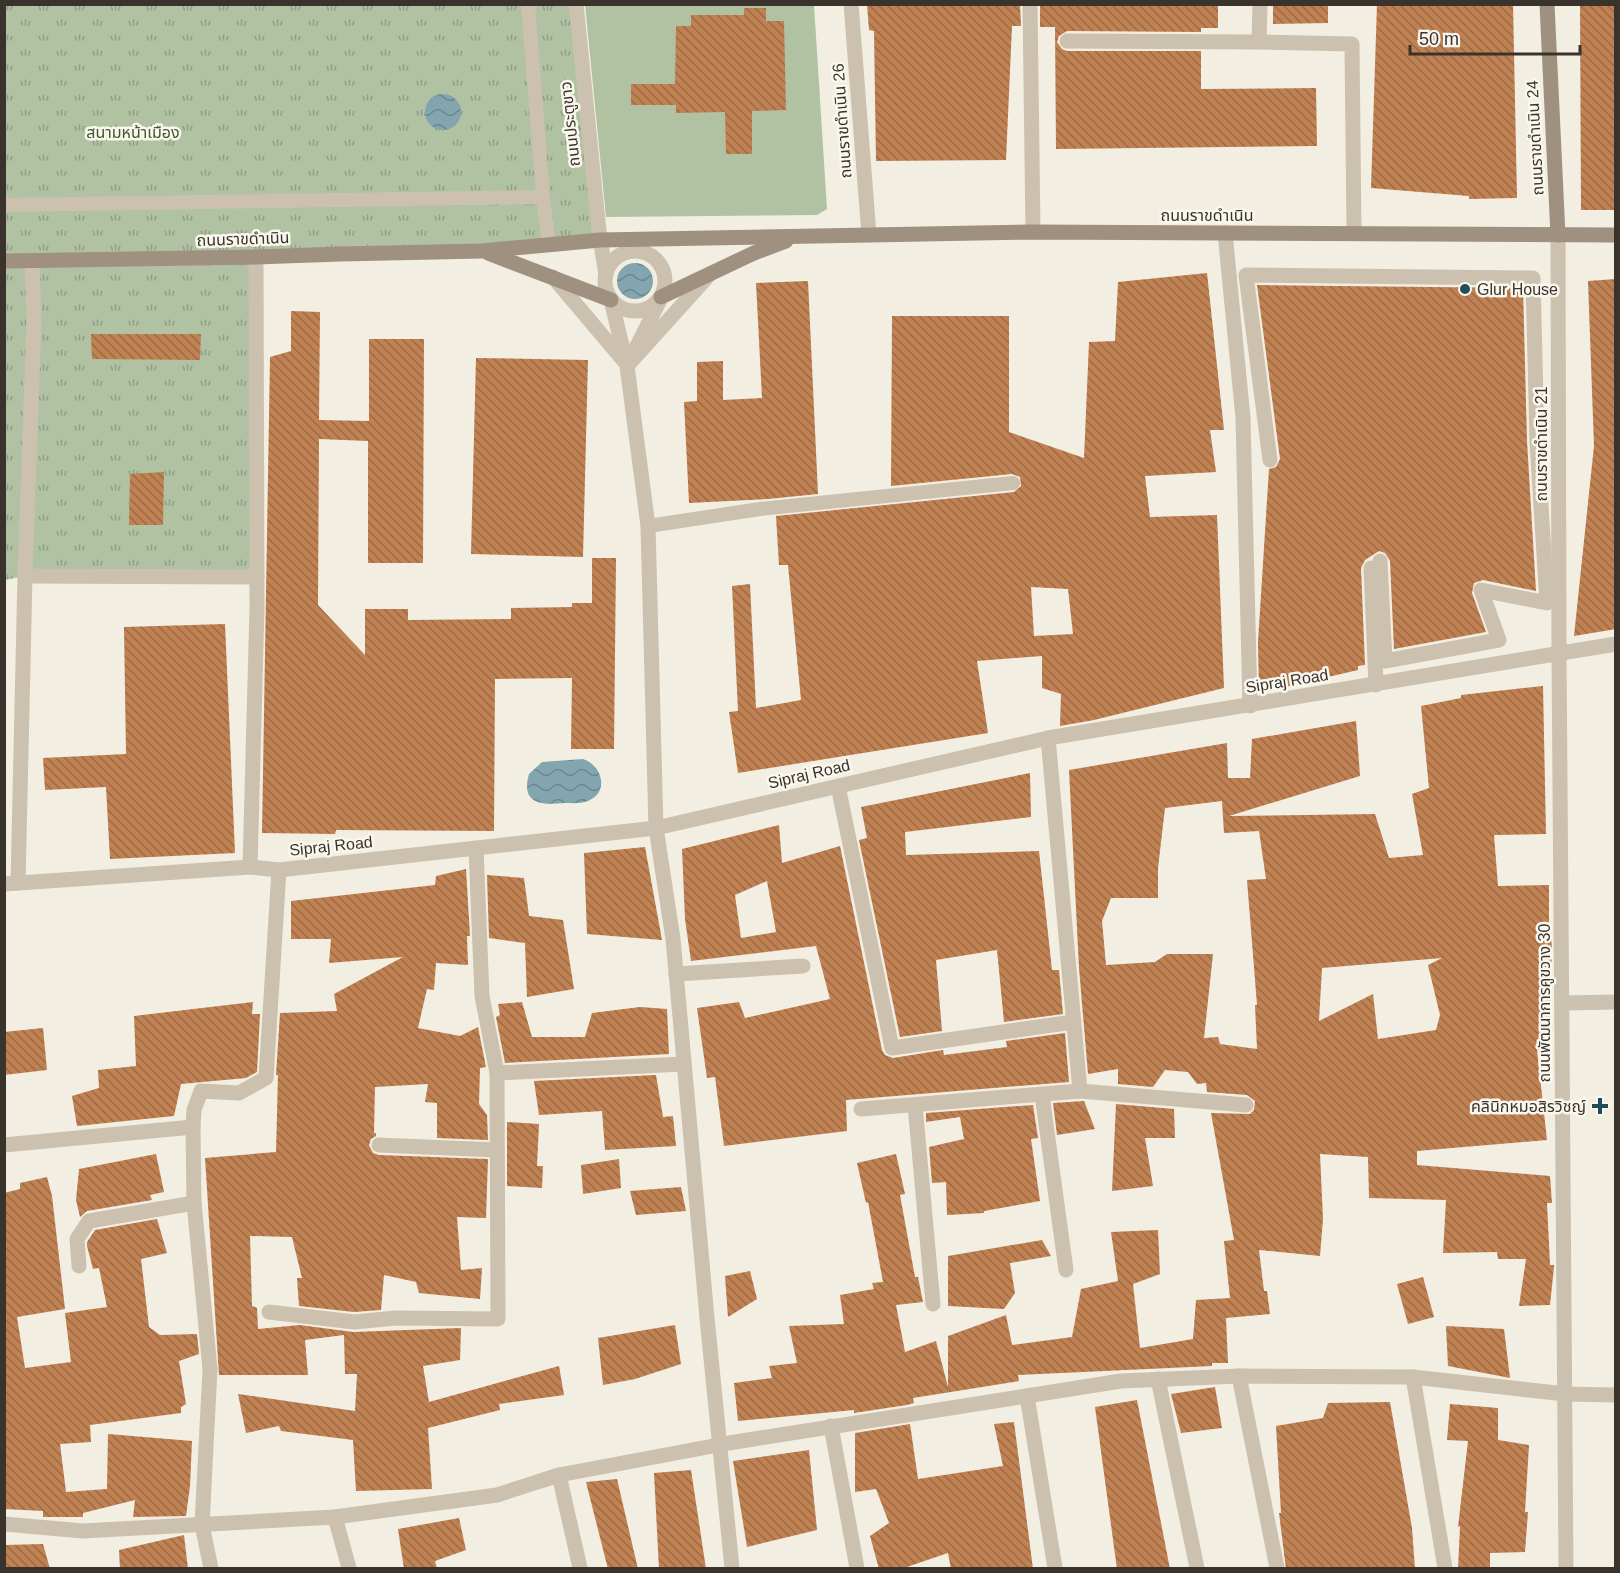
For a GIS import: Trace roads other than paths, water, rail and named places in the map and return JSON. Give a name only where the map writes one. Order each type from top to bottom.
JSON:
[{"type":"main road","name":"ถนนราขดำเนิน 24","points":[[1547,4],[1558,235]]},
{"type":"main road","name":"ถนนราขดำเนิน","points":[[4,261],[482,251],[600,240],[1033,232],[1616,235]]},
{"type":"main road","name":"ถนนราขดำเนิน","points":[[661,297],[754,253],[798,237]]},
{"type":"main road","name":"ถนนราขดำเนิน","points":[[482,251],[611,300]]},
{"type":"street","points":[[528,4],[543,197],[549,245]]},
{"type":"street","name":"ถนนประตูขาว","points":[[576,4],[600,240],[606,275]]},
{"type":"street","name":"ถนนราขดำเนิน 26","points":[[851,4],[869,235]]},
{"type":"street","points":[[1030,4],[1033,232]]},
{"type":"street","points":[[1259,42],[1260,4]]},
{"type":"street","points":[[1067,41],[1352,44],[1354,233]]},
{"type":"street","points":[[4,205],[543,197]]},
{"type":"street","points":[[1225,233],[1244,418],[1250,706]]},
{"type":"street","name":"ถนนราขดำเนิน 21","points":[[1558,235],[1560,654]]},
{"type":"street","points":[[664,272],[667,239]]},
{"type":"street","points":[[627,366],[661,297],[666,280],[655,257],[639,250],[630,251],[614,259],[606,275],[605,284],[627,366],[648,526],[656,828],[673,939],[732,1569]]},
{"type":"street","points":[[250,867],[257,577],[256,257]]},
{"type":"street","points":[[11,884],[34,321],[32,261]]},
{"type":"street","points":[[627,366],[710,274]]},
{"type":"street","points":[[1269,460],[1245,275],[1533,278],[1537,441],[1547,603],[1480,590],[1499,640],[1385,661],[1375,564],[1376,685]]},
{"type":"street","points":[[553,277],[627,366]]},
{"type":"street","points":[[611,300],[619,306],[637,311],[655,304],[661,297]]},
{"type":"street","points":[[648,526],[760,509],[1013,483]]},
{"type":"street","points":[[25,576],[257,577]]},
{"type":"street","name":"Sipraj Road","points":[[11,884],[250,867],[279,870],[656,828],[1048,738],[1616,644]]},
{"type":"street","name":"ถนนพัฒนาการคูขวาง 30","points":[[1560,654],[1566,1569]]},
{"type":"street","points":[[1048,738],[1080,1092]]},
{"type":"street","points":[[838,786],[892,1048],[1073,1022]]},
{"type":"street","points":[[269,1312],[354,1322],[396,1318],[498,1319],[497,1073],[482,996],[476,848]]},
{"type":"street","points":[[212,1569],[202,1525],[210,1369],[194,1203],[194,1110],[201,1090],[239,1093],[266,1078],[279,870]]},
{"type":"street","points":[[676,974],[803,966]]},
{"type":"street","points":[[1562,1003],[1616,1002]]},
{"type":"street","points":[[497,1073],[684,1064]]},
{"type":"street","points":[[861,1109],[1080,1092],[1246,1104]]},
{"type":"street","points":[[1041,1095],[1066,1270]]},
{"type":"street","points":[[915,1105],[933,1304]]},
{"type":"street","points":[[4,1145],[193,1127]]},
{"type":"street","points":[[379,1145],[496,1150]]},
{"type":"street","points":[[79,1266],[76,1239],[89,1221],[194,1203]]},
{"type":"street","points":[[4,1524],[83,1531],[335,1517],[497,1495],[559,1475],[720,1445],[1120,1381],[1239,1376],[1413,1377],[1565,1394],[1616,1395]]},
{"type":"street","points":[[1239,1376],[1277,1569]]},
{"type":"street","points":[[1413,1377],[1445,1569]]},
{"type":"street","points":[[1158,1379],[1197,1569]]},
{"type":"street","points":[[1027,1396],[1054,1569]]},
{"type":"street","points":[[831,1426],[856,1569]]},
{"type":"street","points":[[559,1475],[580,1569]]},
{"type":"street","points":[[335,1517],[349,1569]]},
{"type":"water","points":[[443,94],[456,99],[461,112],[456,125],[443,130],[430,125],[425,112],[430,99]]},
{"type":"water","points":[[635,263],[648,268],[653,281],[648,294],[635,299],[622,294],[617,281],[622,268]]},
{"type":"water","points":[[583,759],[595,767],[601,779],[599,791],[595,797],[582,803],[549,804],[535,801],[531,797],[527,784],[529,774],[542,762]]},
{"type":"place","name":"Glur House","points":[[1465,289]]},
{"type":"place","name":"คลินิกหมอสิรวิชญ์","points":[[1600,1106]]},
{"type":"park label","name":"สนามหน้าเมือง","points":[[133,132]]}]
